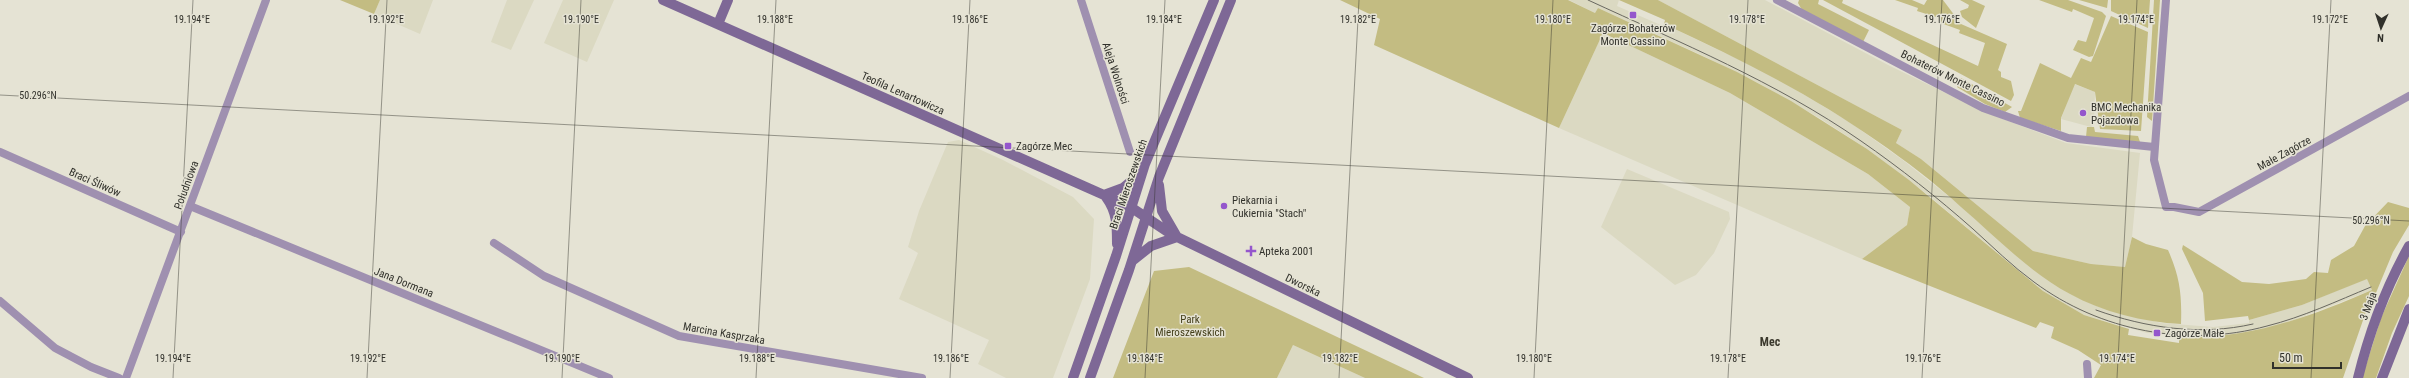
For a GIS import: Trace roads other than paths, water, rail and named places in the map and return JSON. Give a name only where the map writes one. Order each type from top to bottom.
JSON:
[{"type":"street","name":"Południowa","points":[[126,378],[266,0]]},
{"type":"street","name":"Teofila Lenartowicza","points":[[663,0],[679,3],[718,24],[1132,208]]},
{"type":"street","points":[[718,24],[728,0]]},
{"type":"street","name":"Aleja Wolności","points":[[1081,0],[1130,152]]},
{"type":"street","name":"Braci Mieroszewskich","points":[[1072,378],[1116,256],[1142,172],[1214,0]]},
{"type":"street","points":[[1090,378],[1132,261],[1159,178],[1231,0]]},
{"type":"street","name":"Bohaterów Monte Cassino","points":[[1777,0],[1983,108],[2068,138],[2154,147]]},
{"type":"street","points":[[2154,147],[2166,0]]},
{"type":"street","name":"Małe Zagórze","points":[[2154,147],[2156,173],[2166,207],[2199,212],[2409,96]]},
{"type":"street","name":"Braci Śliwów","points":[[0,152],[181,232]]},
{"type":"street","points":[[1116,256],[1117,220],[1113,206],[1104,195],[1123,188],[1142,172]]},
{"type":"street","points":[[1132,261],[1151,246],[1177,237],[1162,211],[1159,178]]},
{"type":"street","name":"Jana Dormana","points":[[190,206],[609,378]]},
{"type":"street","name":"Dworska","points":[[1132,208],[1177,237],[1468,378]]},
{"type":"street","name":"Marcina Kasprzaka","points":[[494,243],[544,276],[679,336],[922,378]]},
{"type":"street","name":"3 Maja","points":[[2358,378],[2380,310],[2409,246]]},
{"type":"street","points":[[0,301],[55,348],[91,367],[119,378]]},
{"type":"street","points":[[2382,378],[2409,309]]},
{"type":"street","points":[[2087,364],[2088,378]]},
{"type":"tram line","points":[[1588,0],[1728,64],[1796,100],[1829,120],[1876,151],[1960,217],[2010,263],[2034,282],[2060,299],[2087,313],[2145,331],[2176,335],[2206,335],[2237,332],[2267,326],[2294,318],[2371,287]]},
{"type":"tram line","points":[[2096,310],[2154,326],[2194,330],[2233,328],[2253,324]]},
{"type":"place","name":"Zagórze Bohaterów Monte Cassino","points":[[1633,15]]},
{"type":"place","name":"BMC Mechanika Pojazdowa","points":[[2083,113]]},
{"type":"place","name":"Zagórze Mec","points":[[1008,146]]},
{"type":"place","name":"Piekarnia i Cukiernia \"Stach\"","points":[[1224,206]]},
{"type":"place","name":"Apteka 2001","points":[[1251,251]]},
{"type":"place","name":"Zagórze Małe","points":[[2157,333]]},
{"type":"district","name":"Mec","points":[[1770,342]]},
{"type":"park label","name":"Park Mieroszewskich","points":[[1190,325]]}]
